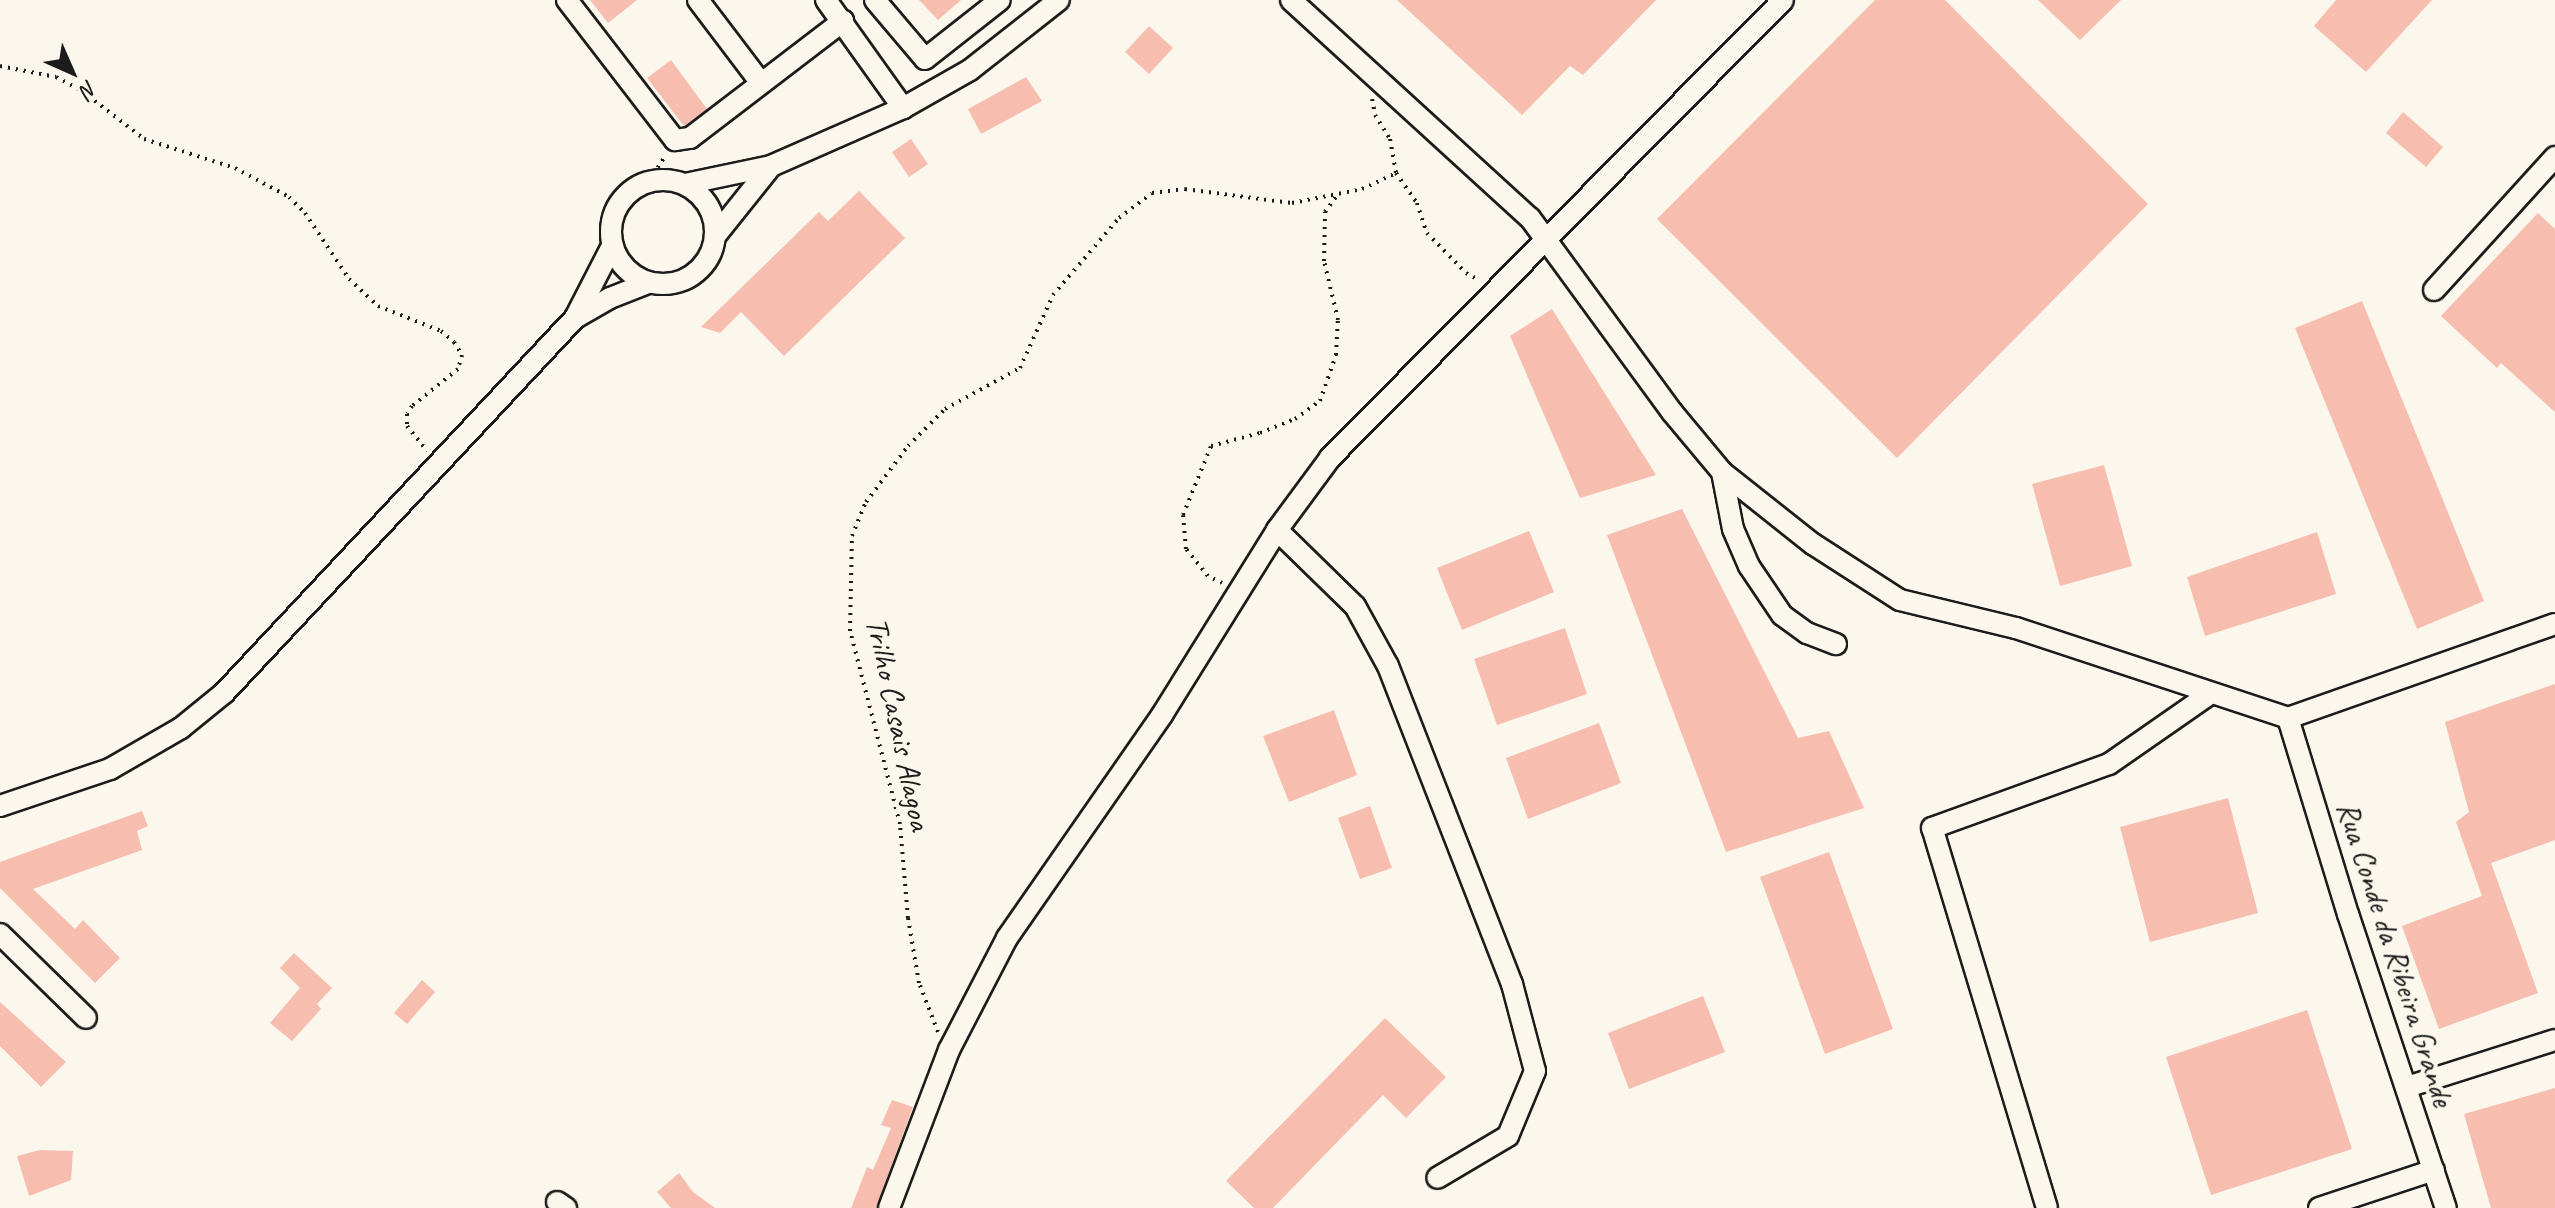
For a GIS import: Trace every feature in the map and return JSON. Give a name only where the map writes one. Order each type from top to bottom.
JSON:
[{"type":"street","points":[[567,0],[675,140],[690,138],[843,21]]},
{"type":"street","points":[[698,0],[761,83]]},
{"type":"street","points":[[826,0],[903,108]]},
{"type":"street","points":[[875,0],[925,59],[1000,0]]},
{"type":"street","points":[[685,184],[771,166],[903,108],[970,70],[1059,0]]},
{"type":"street","points":[[1291,0],[1435,129],[1548,238],[1672,412],[1722,472],[1813,544],[1900,600],[2016,628],[2288,718],[2555,624]]},
{"type":"street","points":[[889,1208],[947,1056],[1007,938],[1162,715],[1277,530],[1330,458],[1783,0]]},
{"type":"street","points":[[2434,290],[2555,157]]},
{"type":"street","points":[[716,235],[771,166]]},
{"type":"street","points":[[575,318],[610,298],[648,283],[676,282],[701,269],[712,253],[715,222],[705,199],[685,184],[667,179],[649,181],[631,191],[617,206],[611,226],[612,246],[620,262],[632,275],[648,283]]},
{"type":"street","points":[[0,806],[110,769],[181,728],[224,693],[575,318],[612,246]]},
{"type":"street","points":[[1722,472],[1733,529],[1749,566],[1782,615],[1807,633],[1836,644]]},
{"type":"street","points":[[1277,530],[1355,606],[1388,666],[1512,984],[1535,1071],[1508,1136],[1437,1178]]},
{"type":"street","points":[[2047,1208],[1932,828],[2109,764],[2211,693]]},
{"type":"street","name":"Rua Conde da Ribeira Grande","points":[[2288,718],[2348,914],[2446,1208]]},
{"type":"street","points":[[0,934],[86,1018]]},
{"type":"street","points":[[2407,1087],[2555,1040]]},
{"type":"street","points":[[2319,1208],[2434,1170]]},
{"type":"path","points":[[0,66],[56,77],[82,91],[144,139],[235,168],[289,197],[305,213],[349,279],[378,306],[441,331],[454,342],[462,355],[458,369],[412,406],[407,414],[407,426],[416,441],[440,463]]},
{"type":"path","points":[[1365,69],[1375,115],[1390,139],[1397,161],[1396,173],[1417,203],[1427,233],[1466,273],[1486,283],[1512,275]]},
{"type":"path","points":[[649,181],[675,140]]},
{"type":"path","name":"Trilho Casais Alagoa","points":[[947,1056],[919,983],[908,918],[900,824],[850,631],[852,536],[866,502],[908,446],[945,409],[1020,368],[1053,295],[1119,218],[1152,193],[1185,189],[1292,203],[1362,189],[1396,173]]},
{"type":"path","points":[[1238,591],[1208,576],[1186,549],[1183,515],[1211,446],[1295,419],[1320,401],[1336,355],[1338,320],[1324,261],[1325,212],[1339,193]]},
{"type":"building","points":[[590,0],[637,0],[608,23]]},
{"type":"building","points":[[919,0],[961,0],[938,20]]},
{"type":"building","points":[[1397,0],[1656,0],[1583,75],[1570,66],[1522,115]]},
{"type":"building","points":[[1875,0],[1945,0],[2148,204],[1897,458],[1657,219]]},
{"type":"building","points":[[2038,0],[2121,0],[2080,40]]},
{"type":"building","points":[[2336,0],[2432,0],[2366,72],[2314,26]]},
{"type":"building","points":[[1149,26],[1173,48],[1149,74],[1125,52]]},
{"type":"building","points":[[671,60],[707,109],[684,126],[647,78]]},
{"type":"building","points":[[1026,77],[1042,101],[981,134],[968,109]]},
{"type":"building","points":[[2403,112],[2443,147],[2426,167],[2386,133]]},
{"type":"building","points":[[911,139],[928,164],[909,177],[892,152]]},
{"type":"building","points":[[859,191],[905,238],[784,356],[741,312],[720,333],[701,327],[819,212],[828,221]]},
{"type":"building","points":[[2538,213],[2555,229],[2555,412],[2501,363],[2497,368],[2441,316]]},
{"type":"building","points":[[2362,301],[2484,601],[2417,629],[2295,328]]},
{"type":"building","points":[[1552,309],[1656,475],[1580,498],[1510,336]]},
{"type":"building","points":[[2104,465],[2132,566],[2060,586],[2032,484]]},
{"type":"building","points":[[1682,509],[1798,738],[1829,731],[1864,808],[1726,852],[1607,535]]},
{"type":"building","points":[[1529,531],[1554,592],[1462,630],[1437,568]]},
{"type":"building","points":[[2317,532],[2336,594],[2205,636],[2187,577]]},
{"type":"building","points":[[1565,628],[1587,694],[1497,725],[1474,659]]},
{"type":"building","points":[[2555,684],[2555,840],[2491,863],[2538,993],[2439,1029],[2402,926],[2482,896],[2456,822],[2469,812],[2445,722]]},
{"type":"building","points":[[1334,710],[1357,775],[1289,802],[1263,736]]},
{"type":"building","points":[[1599,723],[1621,783],[1528,819],[1506,758]]},
{"type":"building","points":[[2228,798],[2258,913],[2150,942],[2120,827]]},
{"type":"building","points":[[1370,806],[1392,868],[1360,879],[1338,818]]},
{"type":"building","points":[[142,811],[148,826],[137,831],[142,850],[33,889],[75,929],[83,920],[120,958],[95,983],[0,888],[0,862]]},
{"type":"building","points":[[1829,852],[1893,1029],[1825,1054],[1760,877]]},
{"type":"building","points":[[294,953],[332,988],[317,1004],[321,1009],[292,1041],[270,1023],[300,988],[280,968]]},
{"type":"building","points":[[422,980],[435,992],[407,1024],[394,1013]]},
{"type":"building","points":[[1703,996],[1725,1052],[1629,1089],[1608,1033]]},
{"type":"building","points":[[0,1002],[66,1062],[41,1087],[0,1046]]},
{"type":"building","points":[[2307,1010],[2352,1149],[2211,1195],[2166,1057]]},
{"type":"building","points":[[1385,1018],[1446,1077],[1406,1118],[1383,1095],[1273,1208],[1254,1208],[1226,1181]]},
{"type":"building","points":[[2555,1088],[2555,1208],[2491,1208],[2464,1114]]},
{"type":"building","points":[[892,1100],[913,1107],[876,1208],[851,1208],[867,1167],[873,1170],[891,1128],[881,1125]]},
{"type":"building","points":[[40,1150],[73,1151],[71,1180],[29,1196],[17,1156]]},
{"type":"building","points":[[679,1173],[693,1192],[715,1208],[671,1208],[657,1192]]}]
